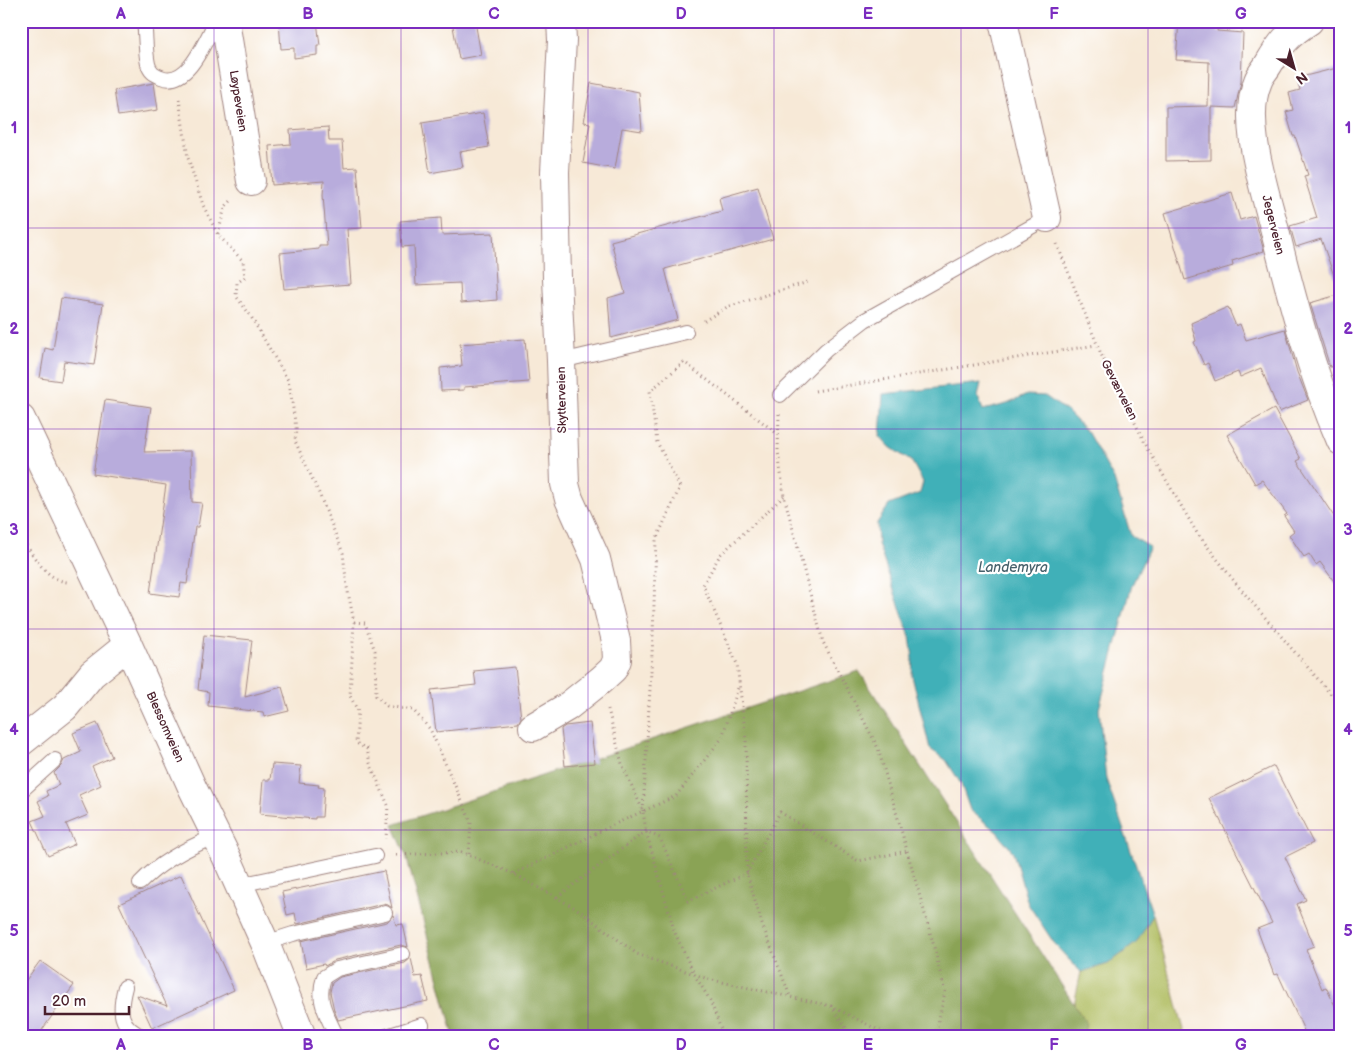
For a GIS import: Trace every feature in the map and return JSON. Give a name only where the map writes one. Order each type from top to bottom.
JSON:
[{"type":"street","name":"Løypeveien","points":[[225,21],[251,181]]},
{"type":"street","name":"Skytterveien","points":[[533,728],[567,706],[601,680],[613,669],[617,660],[616,641],[596,559],[569,498],[565,484],[562,361],[557,279],[556,172],[562,21]]},
{"type":"street","points":[[1003,21],[1047,218]]},
{"type":"street","name":"Jegerveien","points":[[1309,21],[1282,42],[1258,81],[1253,101],[1252,127],[1256,157],[1295,313],[1316,380],[1341,441]]},
{"type":"street","name":"Blessomveien","points":[[21,419],[239,884],[265,943],[296,1034]]},
{"type":"street","points":[[21,742],[65,708],[92,674],[128,645]]},
{"type":"lane","points":[[144,21],[148,65],[153,74],[165,79],[178,78],[187,70],[199,54],[216,21]]},
{"type":"lane","points":[[780,395],[826,350],[866,320],[1047,218]]},
{"type":"lane","points":[[562,361],[686,332]]},
{"type":"lane","points":[[21,791],[55,760]]},
{"type":"lane","points":[[140,883],[150,872],[178,855],[216,836]]},
{"type":"lane","points":[[239,884],[375,856]]},
{"type":"lane","points":[[265,943],[293,934],[385,913]]},
{"type":"lane","points":[[337,1037],[322,1006],[320,988],[324,977],[337,969],[403,954]]},
{"type":"lane","points":[[125,987],[121,1003],[121,1015],[137,1034],[144,1037]]},
{"type":"lane","points":[[384,1037],[422,1025]]},
{"type":"path","points":[[178,78],[179,104],[188,158],[203,205],[218,235],[243,262],[245,277],[238,283],[236,296],[250,315],[289,382],[296,428],[295,441],[344,553],[354,622],[350,696],[358,711],[356,743],[367,749],[370,763],[388,805],[385,843],[375,856]]},
{"type":"path","points":[[218,235],[225,207],[251,181]]},
{"type":"path","name":"Geværveien","points":[[1047,218],[1096,345],[1147,447],[1197,533],[1238,586],[1341,706]]},
{"type":"path","points":[[686,332],[727,306],[808,282]]},
{"type":"path","points":[[935,1037],[945,992],[878,748],[823,642],[784,496],[778,452],[780,395],[1096,345]]},
{"type":"path","points":[[642,811],[653,636],[656,540],[680,487],[657,442],[650,391],[684,362],[779,435]]},
{"type":"path","points":[[784,496],[720,555],[703,585],[737,664],[746,740],[747,873],[762,924],[790,996]]},
{"type":"path","points":[[21,538],[43,568],[56,580],[67,582],[92,571]]},
{"type":"path","points":[[354,622],[365,622],[375,651],[376,696],[387,706],[414,710],[430,729],[471,822],[469,855]]},
{"type":"path","points":[[601,680],[622,764],[642,811],[675,933],[694,974],[710,1000],[720,1029],[717,1037]]},
{"type":"path","points":[[514,874],[676,796],[722,738],[739,684]]},
{"type":"path","points":[[646,831],[660,838],[688,901],[747,873],[780,812],[858,861],[907,851]]},
{"type":"path","points":[[557,898],[646,831]]},
{"type":"path","points":[[375,856],[461,852],[514,874],[577,908],[637,954],[708,979],[831,1006],[892,1037]]},
{"type":"path","points":[[831,1006],[852,1037]]},
{"type":"green space","points":[[859,671],[1086,1023],[1083,1037],[454,1037],[406,855],[393,825]]},
{"type":"green space","points":[[1153,915],[1186,1037],[1067,1037],[1081,972],[1108,964],[1136,943]]},
{"type":"water","name":"Landemyra","points":[[981,383],[978,397],[983,410],[1007,404],[1027,395],[1045,396],[1068,412],[1088,433],[1114,479],[1131,536],[1150,547],[1132,585],[1099,709],[1106,779],[1153,915],[1136,943],[1108,964],[1081,972],[1056,946],[1028,904],[1013,852],[997,832],[970,810],[961,784],[946,760],[930,749],[912,676],[913,658],[910,637],[878,544],[877,523],[889,505],[920,493],[923,482],[912,462],[890,447],[880,436],[883,394]]},
{"type":"building","points":[[279,21],[317,21],[320,46],[317,46],[317,55],[294,58],[294,48],[281,49]]},
{"type":"building","points":[[452,21],[475,21],[481,55],[459,59]]},
{"type":"building","points":[[1179,21],[1218,21],[1217,31],[1243,33],[1241,82],[1235,108],[1211,107],[1211,160],[1166,161],[1166,107],[1208,106],[1209,62],[1176,60]]},
{"type":"building","points":[[1341,67],[1341,287],[1338,287],[1321,239],[1296,247],[1290,226],[1317,218],[1304,176],[1308,175],[1286,112],[1293,110],[1289,93],[1300,90],[1297,78]]},
{"type":"building","points":[[154,83],[158,110],[118,116],[114,90]]},
{"type":"building","points":[[591,83],[639,92],[642,131],[622,128],[615,169],[583,163],[590,123],[584,122]]},
{"type":"building","points":[[483,113],[489,147],[460,152],[463,167],[430,173],[422,123]]},
{"type":"building","points":[[328,127],[329,141],[342,141],[344,168],[357,167],[362,228],[347,229],[351,284],[284,289],[280,253],[319,249],[319,246],[327,246],[323,195],[324,181],[272,185],[269,146],[291,144],[290,130]]},
{"type":"building","points":[[758,187],[773,239],[665,269],[678,320],[611,338],[608,298],[625,293],[611,241],[722,211],[719,198]]},
{"type":"building","points":[[1232,193],[1240,220],[1254,216],[1264,251],[1232,261],[1233,266],[1185,280],[1165,213]]},
{"type":"building","points":[[441,218],[442,235],[493,233],[497,300],[461,303],[460,283],[416,285],[414,246],[402,247],[400,221]]},
{"type":"building","points":[[1341,294],[1341,366],[1330,367],[1310,303]]},
{"type":"building","points":[[61,298],[103,304],[94,365],[64,361],[61,381],[40,378],[45,348],[53,350]]},
{"type":"building","points":[[1228,307],[1236,326],[1240,324],[1246,340],[1285,329],[1297,372],[1308,400],[1279,412],[1261,368],[1240,377],[1238,372],[1215,381],[1208,363],[1204,365],[1194,342],[1196,341],[1191,323]]},
{"type":"building","points":[[525,339],[529,382],[464,387],[464,390],[441,391],[440,368],[462,366],[460,344]]},
{"type":"building","points":[[105,400],[151,407],[144,452],[191,451],[192,502],[202,503],[198,527],[195,527],[187,584],[181,583],[179,597],[150,593],[166,485],[93,474]]},
{"type":"building","points":[[1274,409],[1301,459],[1297,461],[1341,527],[1341,591],[1320,562],[1316,565],[1309,554],[1304,557],[1289,535],[1294,531],[1284,516],[1287,514],[1262,480],[1255,484],[1227,435]]},
{"type":"building","points":[[204,635],[252,640],[245,697],[282,687],[289,711],[264,717],[263,712],[208,706],[209,692],[198,690]]},
{"type":"building","points":[[515,667],[521,718],[518,723],[436,732],[431,690],[476,685],[474,671]]},
{"type":"building","points":[[97,723],[112,757],[92,766],[101,785],[79,795],[88,815],[66,824],[75,844],[48,856],[32,821],[45,816],[38,801],[48,796],[46,791],[59,785],[54,773],[64,760],[81,752],[73,733]]},
{"type":"building","points":[[590,723],[595,763],[565,766],[561,729],[565,726]]},
{"type":"building","points":[[272,764],[301,766],[299,783],[319,785],[318,787],[324,788],[322,817],[315,817],[315,819],[260,814],[263,780],[270,780]]},
{"type":"building","points":[[1274,766],[1313,843],[1285,857],[1306,900],[1297,904],[1314,946],[1306,949],[1322,989],[1326,987],[1341,1018],[1341,1037],[1307,1037],[1278,974],[1274,975],[1257,929],[1272,923],[1209,798]]},
{"type":"building","points":[[384,871],[392,908],[383,904],[297,924],[295,913],[287,915],[282,892]]},
{"type":"building","points":[[181,875],[234,990],[152,1028],[137,995],[167,1006],[119,904]]},
{"type":"building","points":[[393,915],[396,925],[403,924],[408,947],[401,945],[335,960],[325,966],[324,964],[306,968],[301,941],[387,922]]},
{"type":"building","points":[[411,958],[415,977],[422,976],[428,1001],[338,1020],[330,992],[332,983],[340,977],[405,963]]},
{"type":"building","points":[[40,961],[74,985],[37,1037],[21,1037],[21,987]]}]
